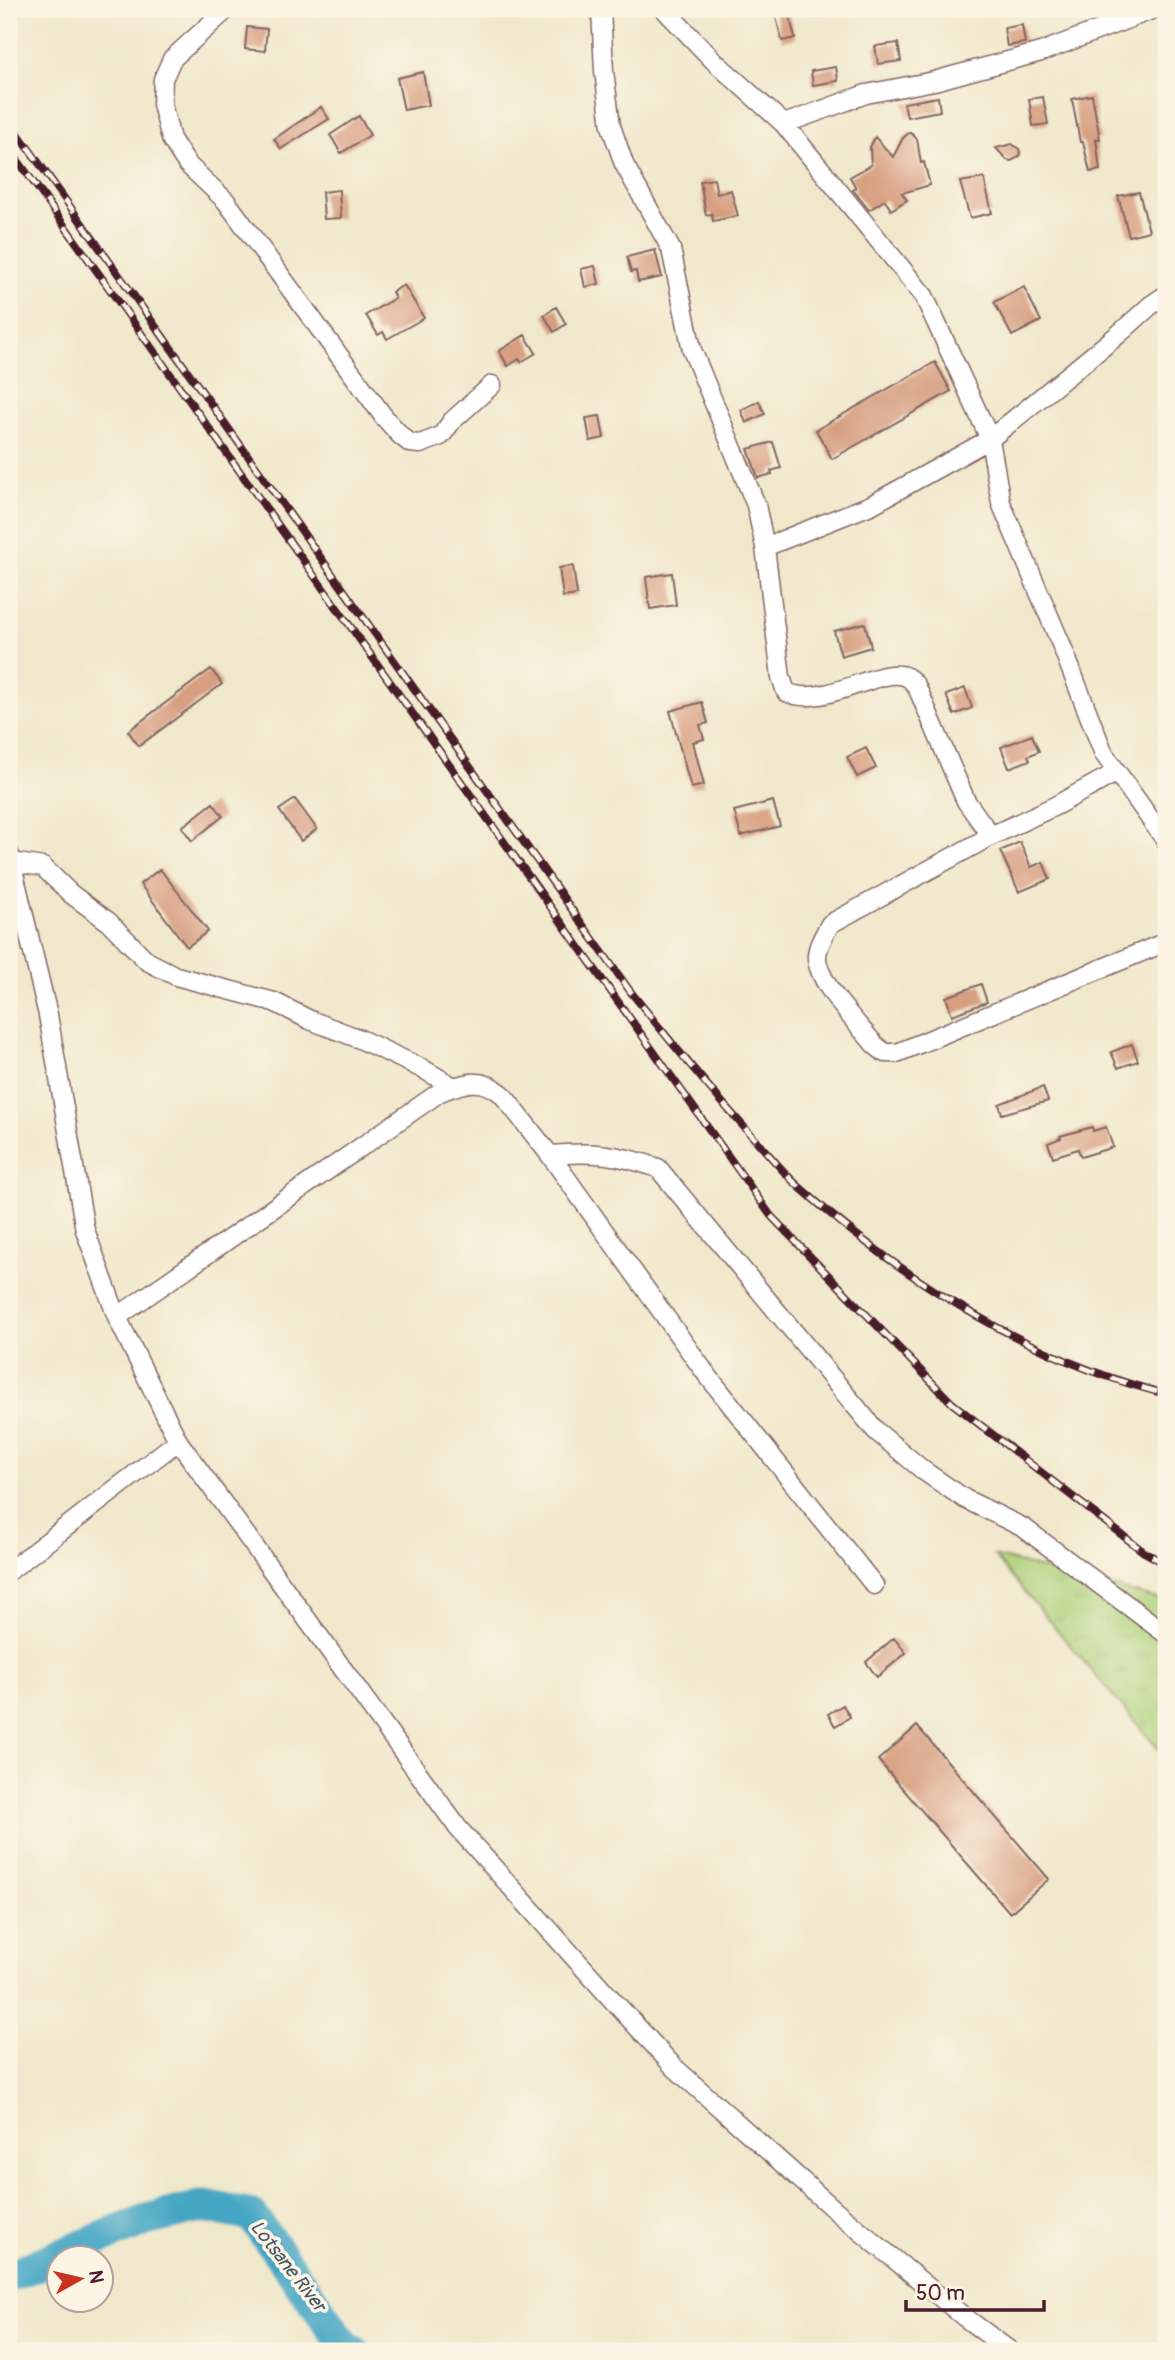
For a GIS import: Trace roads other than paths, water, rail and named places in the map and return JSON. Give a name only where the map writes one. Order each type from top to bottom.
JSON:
[{"type":"street","points":[[227,9],[172,59],[163,79],[162,104],[171,139],[187,164],[226,201],[384,417],[410,443],[420,444],[441,436],[452,421],[492,385]]},
{"type":"street","points":[[601,9],[604,71],[611,126],[624,164],[671,249],[692,350],[756,505],[765,547],[781,677],[786,692],[798,698],[840,692],[890,675],[905,676],[915,684],[920,694],[966,801],[991,836]]},
{"type":"street","points":[[664,9],[714,61],[784,124],[924,296],[990,439],[1001,503],[1062,644],[1104,754],[1160,821],[1166,841]]},
{"type":"street","points":[[784,124],[866,94],[934,81],[1041,52],[1147,10]]},
{"type":"street","points":[[765,547],[871,505],[990,439],[1166,295]]},
{"type":"street","points":[[1117,772],[1055,806],[991,836],[830,924],[817,958],[824,980],[875,1045],[885,1053],[897,1053],[1166,942]]},
{"type":"street","points":[[10,857],[43,867],[71,894],[109,922],[147,961],[176,976],[274,1002],[310,1020],[360,1039],[454,1087]]},
{"type":"street","points":[[10,857],[48,1015],[85,1230],[117,1317],[178,1441],[458,1828],[606,1993],[675,2068],[836,2211],[963,2316],[1010,2351]]},
{"type":"street","points":[[117,1317],[440,1092],[483,1082],[492,1085],[550,1155],[704,1371],[874,1585]]},
{"type":"street","points":[[550,1155],[582,1152],[625,1157],[658,1168],[876,1431],[965,1499],[1024,1528],[1166,1634]]},
{"type":"street","points":[[9,1570],[178,1441]]},
{"type":"waterway","name":"Lotsane River","points":[[9,2276],[146,2220],[205,2206],[252,2216],[346,2347],[353,2351]]},
{"type":"railway","points":[[9,121],[630,991],[779,1167],[878,1251],[969,1311],[1017,1338],[1066,1360],[1166,1394]]},
{"type":"railway","points":[[9,148],[771,1216],[952,1403],[1144,1552],[1166,1564]]}]
